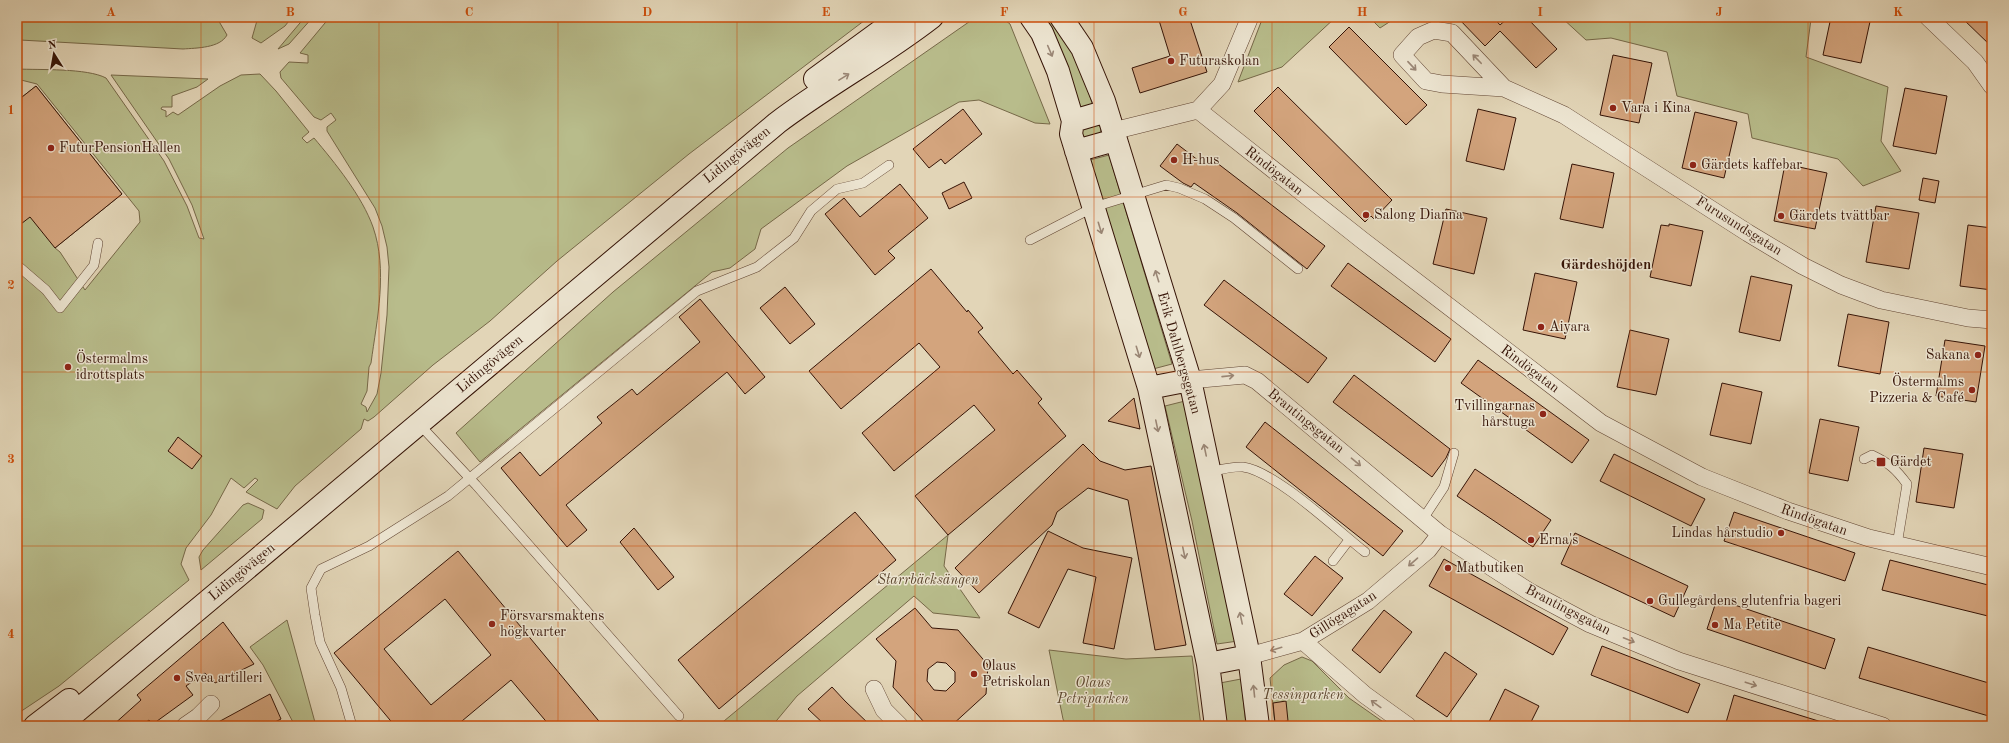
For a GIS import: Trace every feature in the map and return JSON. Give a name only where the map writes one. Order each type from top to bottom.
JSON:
[{"type":"main road","name":"Lidingövägen","points":[[35,726],[94,682],[717,157],[801,89],[900,17]]},
{"type":"main road","name":"Lidingövägen","points":[[59,726],[777,123],[803,102],[912,32],[932,17]]},
{"type":"main road","points":[[1031,17],[1042,33],[1051,52],[1073,121],[1071,134],[1149,388],[1208,664],[1216,726]]},
{"type":"main road","name":"Erik Dahlbergsgatan","points":[[1061,17],[1082,48],[1112,127],[1131,195],[1190,380],[1249,656],[1258,726]]},
{"type":"main road","points":[[1073,121],[1112,127]]},
{"type":"main road","points":[[1076,150],[1112,127]]},
{"type":"main road","points":[[1149,388],[1190,380]]},
{"type":"main road","points":[[1208,664],[1249,656]]},
{"type":"street","points":[[1112,127],[1198,110],[1222,84],[1250,17]]},
{"type":"street","points":[[1928,17],[1975,62],[1992,86]]},
{"type":"street","name":"Furusundsgatan","points":[[1504,88],[1452,33],[1434,30],[1418,38],[1402,55],[1426,81],[1442,84],[1504,88],[1564,115],[1748,233],[1803,266],[1841,285],[1881,300],[1968,318],[1992,320]]},
{"type":"street","name":"Rindögatan","points":[[1198,110],[1362,240],[1601,423],[1702,477],[1788,511],[1869,538],[1992,567]]},
{"type":"street","name":"Brantingsgatan","points":[[1190,380],[1245,375],[1257,381],[1440,534],[1530,592],[1590,624],[1679,661],[1883,726]]},
{"type":"street","name":"Gillögagatan","points":[[1249,656],[1303,641],[1368,601],[1428,550],[1440,534]]},
{"type":"street","points":[[1303,641],[1365,695],[1408,726]]},
{"type":"street","points":[[874,688],[884,710],[900,726]]},
{"type":"street","points":[[186,726],[211,704]]},
{"type":"lane","points":[[352,726],[341,688],[320,642],[311,588],[322,569],[369,546],[448,496],[471,479],[697,291],[757,267],[794,238],[811,211],[837,188],[863,183],[889,165]]},
{"type":"lane","points":[[1030,240],[1094,207],[1166,185],[1179,188],[1205,200],[1234,218],[1298,269]]},
{"type":"lane","points":[[17,265],[46,290],[60,308],[94,266],[98,243]]},
{"type":"lane","points":[[419,424],[471,479],[678,716]]},
{"type":"lane","points":[[1423,519],[1444,487],[1454,454]]},
{"type":"lane","points":[[1864,459],[1872,456],[1884,461],[1895,468],[1907,484],[1897,545]]},
{"type":"lane","points":[[1209,472],[1242,467],[1276,481],[1365,552]]},
{"type":"lane","points":[[1334,561],[1349,540]]},
{"type":"green space","points":[[17,17],[219,17],[217,18],[227,35],[219,43],[214,45],[201,48],[183,49],[17,40]]},
{"type":"green space","points":[[258,17],[292,17],[285,26],[261,43],[252,38]]},
{"type":"green space","points":[[305,17],[313,17],[289,44],[278,49]]},
{"type":"green space","points":[[330,17],[869,17],[689,154],[557,261],[490,321],[433,365],[374,417],[368,421],[364,419],[361,429],[295,486],[277,509],[246,492],[258,480],[255,478],[244,488],[231,478],[211,515],[186,548],[181,564],[189,580],[59,686],[17,714],[17,101],[36,86],[122,194],[55,248],[60,252],[85,290],[140,222],[139,211],[37,84],[17,79],[17,69],[76,71],[106,78],[164,161],[187,206],[199,238],[204,239],[192,205],[169,159],[111,75],[208,79],[197,87],[172,96],[172,107],[162,107],[161,109],[166,111],[166,117],[173,112],[178,115],[220,86],[241,75],[260,74],[276,91],[309,132],[302,138],[307,143],[314,138],[339,169],[355,192],[373,227],[380,260],[381,277],[378,312],[371,363],[369,367],[367,391],[361,404],[366,407],[367,412],[377,394],[381,373],[387,315],[389,267],[387,247],[382,226],[375,208],[327,131],[327,127],[336,120],[331,113],[321,120],[314,117],[281,78],[280,72],[289,62],[308,63],[308,55],[300,53]]},
{"type":"green space","points":[[976,17],[1001,17],[1010,24],[1050,124],[1035,123],[979,100],[959,102],[847,166],[761,229],[755,249],[730,268],[712,272],[480,462],[456,433],[613,292],[788,148]]},
{"type":"green space","points":[[1037,17],[1050,17],[1064,38],[1081,71],[1093,106],[1074,112]]},
{"type":"green space","points":[[1263,17],[1336,17],[1282,67],[1238,82]]},
{"type":"green space","points":[[1369,17],[1397,17],[1380,28]]},
{"type":"green space","points":[[1561,17],[1805,17],[1811,19],[1806,57],[1888,87],[1881,141],[1901,171],[1863,186],[1838,159],[1752,138],[1748,114],[1677,96],[1667,52],[1611,38],[1586,40]]},
{"type":"green space","points":[[1097,123],[1101,128],[1100,134],[1083,138],[1080,130]]},
{"type":"green space","points":[[1109,155],[1172,364],[1153,369],[1090,160]]},
{"type":"green space","points":[[1185,401],[1238,641],[1217,644],[1192,521],[1165,406]]},
{"type":"green space","points":[[248,503],[264,510],[262,519],[201,570],[199,557],[203,550],[243,505]]},
{"type":"green space","name":"Starrbäcksängen","points":[[948,535],[944,566],[980,618],[933,613],[914,596],[797,696],[772,726],[718,726]]},
{"type":"green space","points":[[287,620],[316,726],[295,726],[263,665],[250,647]]},
{"type":"green space","name":"Olaus Petriparken","points":[[1049,650],[1126,659],[1192,656],[1201,726],[1066,726],[1063,719]]},
{"type":"green space","name":"Tessinparken","points":[[1302,657],[1312,661],[1349,698],[1389,726],[1275,726],[1270,678],[1284,665]]},
{"type":"green space","points":[[1241,679],[1246,726],[1225,726],[1220,683]]},
{"type":"building","points":[[1158,17],[1189,17],[1207,72],[1140,93],[1132,68],[1170,56]]},
{"type":"building","points":[[1457,17],[1493,17],[1500,25],[1509,17],[1526,17],[1557,49],[1536,68],[1500,31],[1485,46]]},
{"type":"building","points":[[1831,17],[1871,17],[1861,63],[1823,55]]},
{"type":"building","points":[[1961,17],[1992,17],[1992,47]]},
{"type":"building","points":[[1349,27],[1427,105],[1406,125],[1329,47]]},
{"type":"building","points":[[1613,55],[1652,63],[1639,123],[1600,115]]},
{"type":"building","name":"FuturPensionHallen","points":[[36,86],[122,194],[55,248],[30,217],[17,227],[17,101]]},
{"type":"building","points":[[1278,87],[1392,200],[1374,219],[1371,216],[1365,222],[1254,111]]},
{"type":"building","points":[[1905,88],[1947,96],[1936,154],[1893,146]]},
{"type":"building","points":[[963,109],[982,134],[945,164],[941,159],[929,168],[913,149]]},
{"type":"building","points":[[1478,109],[1516,118],[1504,170],[1466,161]]},
{"type":"building","points":[[1695,112],[1737,122],[1724,178],[1682,168]]},
{"type":"building","points":[[1177,144],[1203,164],[1208,156],[1325,246],[1307,269],[1237,213],[1194,183],[1191,187],[1183,183],[1160,166]]},
{"type":"building","points":[[1572,164],[1614,173],[1603,228],[1560,219]]},
{"type":"building","points":[[1785,164],[1827,173],[1815,229],[1774,221]]},
{"type":"building","points":[[1923,178],[1939,181],[1935,203],[1919,200]]},
{"type":"building","points":[[964,182],[972,198],[949,209],[942,193]]},
{"type":"building","points":[[900,184],[928,218],[888,251],[895,258],[875,275],[825,214],[844,198],[860,217]]},
{"type":"building","points":[[1876,206],[1919,213],[1909,269],[1866,262]]},
{"type":"building","points":[[1446,209],[1487,218],[1474,274],[1433,264]]},
{"type":"building","points":[[1669,224],[1703,231],[1691,286],[1650,277],[1661,225],[1669,226]]},
{"type":"building","points":[[1968,225],[1992,228],[1992,290],[1960,286]]},
{"type":"building","points":[[1348,263],[1451,339],[1435,362],[1331,286]]},
{"type":"building","points":[[931,269],[967,312],[968,310],[983,328],[978,332],[1013,374],[1017,370],[1042,399],[1038,403],[1066,436],[948,535],[915,496],[995,430],[974,405],[894,471],[862,433],[940,367],[919,343],[841,409],[809,371]]},
{"type":"building","points":[[1535,273],[1577,282],[1565,339],[1523,330]]},
{"type":"building","points":[[1751,276],[1792,285],[1780,341],[1739,332]]},
{"type":"building","points":[[1224,280],[1327,358],[1308,383],[1204,305]]},
{"type":"building","points":[[785,287],[815,324],[790,344],[760,308]]},
{"type":"building","points":[[700,299],[765,377],[745,394],[727,372],[566,505],[587,530],[567,547],[501,468],[520,452],[540,476],[602,423],[597,417],[632,389],[637,395],[700,342],[679,317]]},
{"type":"building","points":[[1848,314],[1889,322],[1880,374],[1838,366]]},
{"type":"building","points":[[1630,330],[1669,339],[1656,395],[1617,387]]},
{"type":"building","points":[[1945,340],[1985,346],[1976,402],[1936,396]]},
{"type":"building","points":[[1478,360],[1589,440],[1572,463],[1461,383]]},
{"type":"building","points":[[1354,375],[1450,449],[1446,458],[1432,477],[1333,402]]},
{"type":"building","points":[[1722,383],[1762,392],[1751,444],[1710,435]]},
{"type":"building","points":[[1134,398],[1140,429],[1108,421]]},
{"type":"building","points":[[1820,419],[1859,427],[1848,481],[1809,473]]},
{"type":"building","points":[[1265,422],[1403,531],[1383,556],[1246,447]]},
{"type":"building","points":[[178,437],[202,456],[192,469],[168,451]]},
{"type":"building","points":[[1083,444],[1100,461],[1125,470],[1151,466],[1186,645],[1155,650],[1128,500],[1088,488],[1057,512],[1052,525],[979,593],[955,568]]},
{"type":"building","points":[[1924,448],[1963,454],[1954,508],[1916,502]]},
{"type":"building","points":[[1614,454],[1705,499],[1691,526],[1600,481]]},
{"type":"building","points":[[1475,469],[1551,520],[1533,547],[1457,496]]},
{"type":"building","points":[[855,512],[896,560],[719,709],[678,660]]},
{"type":"building","points":[[1734,512],[1855,553],[1845,581],[1724,541]]},
{"type":"building","points":[[634,528],[674,577],[658,590],[620,542]]},
{"type":"building","points":[[1048,531],[1083,548],[1132,558],[1114,649],[1083,643],[1096,577],[1068,569],[1039,628],[1008,613]]},
{"type":"building","points":[[1575,533],[1688,586],[1674,617],[1561,564]]},
{"type":"building","name":"Försvarsmaktens högkvarter","points":[[458,551],[603,726],[550,726],[511,680],[456,726],[395,726],[334,653]],"holes":[[[445,599],[491,655],[431,705],[384,649]]]},
{"type":"building","points":[[1315,556],[1343,578],[1312,616],[1284,594]]},
{"type":"building","points":[[1444,559],[1568,628],[1553,655],[1429,586]]},
{"type":"building","points":[[1890,560],[1992,586],[1992,617],[1882,590]]},
{"type":"building","points":[[1717,599],[1835,639],[1825,669],[1707,629]]},
{"type":"building","points":[[915,608],[932,628],[958,630],[988,665],[986,694],[951,726],[924,722],[893,687],[896,661],[876,639]],"holes":[[[937,662],[946,663],[955,672],[955,682],[946,691],[934,690],[927,681],[928,669]]]},
{"type":"building","points":[[1384,610],[1412,632],[1380,673],[1352,650]]},
{"type":"building","name":"Svea artilleri","points":[[223,622],[254,664],[215,683],[205,673],[186,686],[193,695],[153,724],[149,720],[141,726],[112,726],[141,700],[137,695]]},
{"type":"building","points":[[1602,646],[1700,684],[1688,713],[1591,675]]},
{"type":"building","points":[[1868,647],[1992,684],[1992,717],[1859,678]]},
{"type":"building","points":[[1445,652],[1477,674],[1447,717],[1416,696]]},
{"type":"building","points":[[832,687],[871,726],[826,726],[808,709]]},
{"type":"building","points":[[1505,689],[1539,706],[1529,726],[1487,726]]},
{"type":"building","points":[[270,694],[281,719],[267,726],[211,726]]},
{"type":"building","points":[[1734,695],[1825,723],[1824,726],[1725,726]]},
{"type":"building","points":[[1286,701],[1288,721],[1275,723],[1273,703]]},
{"type":"place","name":"Futuraskolan","points":[[1171,61]]},
{"type":"place","name":"Vara i Kina","points":[[1613,108]]},
{"type":"place","name":"FuturPensionHallen","points":[[51,148]]},
{"type":"place","name":"H-hus","points":[[1174,160]]},
{"type":"place","name":"Gärdets kaffebar","points":[[1693,165]]},
{"type":"place","name":"Salong Dianna","points":[[1366,215]]},
{"type":"place","name":"Gärdets tvättbar","points":[[1781,216]]},
{"type":"place","name":"Aiyara","points":[[1541,327]]},
{"type":"place","name":"Sakana","points":[[1978,355]]},
{"type":"place","name":"Östermalms idrottsplats","points":[[68,367]]},
{"type":"place","name":"Östermalms Pizzeria & Café","points":[[1972,390]]},
{"type":"place","name":"Tvillingarnas hårstuga","points":[[1543,414]]},
{"type":"place","name":"Gärdet","points":[[1881,462]]},
{"type":"place","name":"Lindas hårstudio","points":[[1781,533]]},
{"type":"place","name":"Erna's","points":[[1531,540]]},
{"type":"place","name":"Matbutiken","points":[[1448,568]]},
{"type":"place","name":"Gullegårdens glutenfria bageri","points":[[1650,601]]},
{"type":"place","name":"Försvarsmaktens högkvarter","points":[[492,624]]},
{"type":"place","name":"Ma Petite","points":[[1715,625]]},
{"type":"place","name":"Olaus Petriskolan","points":[[974,674]]},
{"type":"place","name":"Svea artilleri","points":[[177,678]]},
{"type":"district","name":"Gärdeshöjden","points":[[1606,265]]}]
